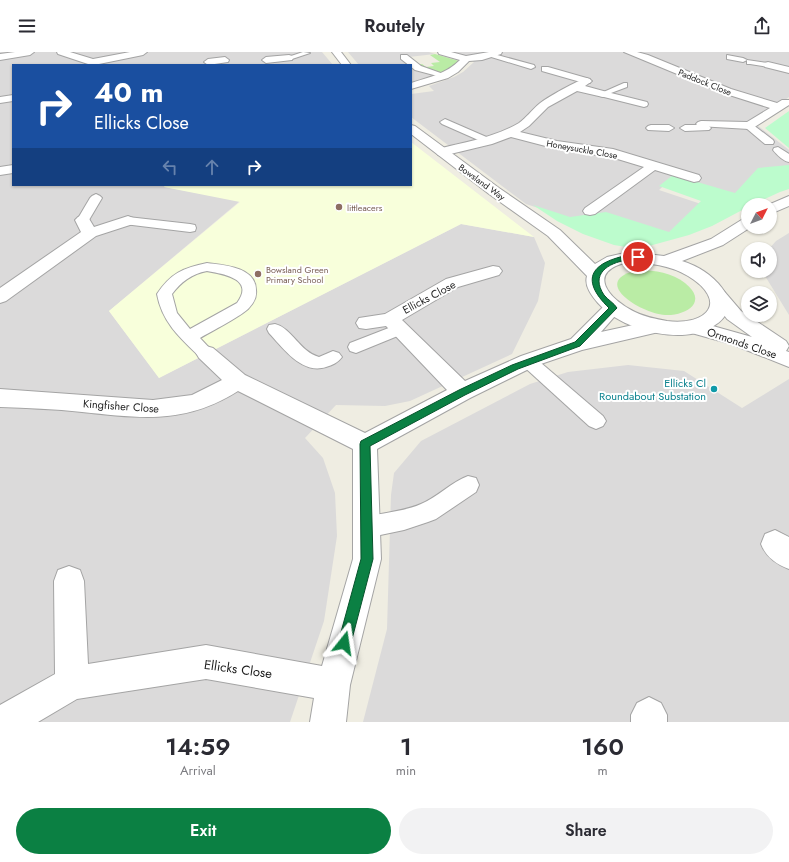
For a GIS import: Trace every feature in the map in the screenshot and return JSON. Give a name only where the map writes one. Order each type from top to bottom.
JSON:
[{"type":"street","points":[[0,58],[30,52]]},
{"type":"street","points":[[61,52],[94,63],[143,52]]},
{"type":"street","points":[[336,52],[346,64]]},
{"type":"street","points":[[442,52],[466,60]]},
{"type":"street","name":"Paddock Close","points":[[634,52],[727,91],[779,107]]},
{"type":"street","points":[[203,53],[209,64],[225,60]]},
{"type":"street","points":[[412,89],[445,76],[455,70],[466,60],[494,53]]},
{"type":"street","points":[[263,60],[289,58]]},
{"type":"street","points":[[442,152],[488,141],[510,133],[525,124],[544,105],[586,81]]},
{"type":"street","points":[[575,87],[603,94]]},
{"type":"street","points":[[0,100],[12,98]]},
{"type":"street","points":[[702,124],[749,126],[789,100]]},
{"type":"street","name":"Bowsland Way","points":[[413,132],[554,233],[596,275]]},
{"type":"street","name":"Honeysuckle Close","points":[[510,133],[557,145],[613,153],[694,178]]},
{"type":"street","points":[[590,211],[653,166]]},
{"type":"street","points":[[0,171],[12,169]]},
{"type":"street","points":[[777,206],[789,200]]},
{"type":"street","points":[[1,295],[86,226],[128,221]]},
{"type":"street","points":[[712,268],[741,231]]},
{"type":"street","name":"Bowsland Way","points":[[554,233],[614,260]]},
{"type":"street","name":"Ormonds Close","points":[[614,260],[629,257],[647,258],[666,261],[681,266],[712,268],[734,315],[789,353]]},
{"type":"street","points":[[614,260],[602,266],[596,275],[596,286],[602,297],[613,308],[640,322],[677,329],[695,327],[709,322],[717,314],[720,304],[712,268]]},
{"type":"street","points":[[666,261],[712,268]]},
{"type":"street","name":"Ellicks Close","points":[[366,323],[395,324],[452,283],[493,271]]},
{"type":"street","points":[[578,344],[613,308]]},
{"type":"street","name":"Ellicks Close","points":[[395,324],[462,392]]},
{"type":"street","points":[[365,444],[462,392],[528,361],[578,344],[656,326]]},
{"type":"street","name":"Ormonds Close","points":[[695,327],[738,339],[789,360]]},
{"type":"street","points":[[206,354],[237,381],[365,444]]},
{"type":"street","name":"Kingfisher Close","points":[[0,398],[35,399],[143,410],[166,409],[192,404],[237,381]]},
{"type":"street","points":[[328,722],[333,685],[367,559],[365,444]]},
{"type":"street","points":[[69,581],[72,682]]},
{"type":"street","name":"Ellicks Close","points":[[4,722],[72,682],[206,662],[333,685]]},
{"type":"lane","points":[[289,58],[307,53]]},
{"type":"lane","points":[[494,53],[531,67]]},
{"type":"lane","points":[[404,57],[418,68],[445,76]]},
{"type":"lane","points":[[730,57],[778,66]]},
{"type":"lane","points":[[545,69],[586,81]]},
{"type":"lane","points":[[603,94],[624,85]]},
{"type":"lane","points":[[603,94],[644,104]]},
{"type":"lane","points":[[446,122],[488,141]]},
{"type":"lane","points":[[685,128],[706,128],[702,124]]},
{"type":"lane","points":[[749,126],[769,142]]},
{"type":"lane","points":[[651,128],[669,128]]},
{"type":"lane","points":[[778,150],[789,159]]},
{"type":"lane","points":[[86,226],[96,198]]},
{"type":"lane","points":[[128,221],[190,228]]},
{"type":"lane","points":[[188,337],[242,306],[248,297],[249,285],[245,278],[228,270],[207,268],[192,270],[176,279],[164,294],[166,307],[175,324],[188,337],[206,354]]},
{"type":"lane","name":"Ellicks Close","points":[[356,347],[395,324]]},
{"type":"lane","points":[[275,329],[302,356],[310,361],[320,363],[333,358]]},
{"type":"lane","points":[[528,361],[596,421]]},
{"type":"lane","points":[[366,527],[404,520],[428,512],[468,485]]},
{"type":"shaded area","points":[[0,52],[322,52],[332,64],[12,64],[12,186],[165,186],[240,201],[109,311],[159,378],[461,224],[534,237],[545,263],[538,301],[512,354],[410,401],[385,406],[336,405],[305,438],[323,458],[335,493],[337,536],[324,621],[290,722],[0,722]]},
{"type":"shaded area","points":[[348,52],[429,52],[435,54],[400,58],[406,64],[358,64]]},
{"type":"shaded area","points":[[450,52],[789,52],[789,97],[753,122],[789,150],[789,167],[737,195],[673,177],[659,190],[701,204],[671,234],[572,219],[526,204],[412,118],[412,94],[434,91],[429,86],[463,72],[474,62],[464,56]]},
{"type":"shaded area","points":[[412,68],[417,71],[434,76],[412,82]]},
{"type":"shaded area","name":"Bowsland Green Primary School","points":[[412,143],[534,237],[461,224],[159,378],[109,311],[240,202],[164,187],[412,186]]},
{"type":"shaded area","points":[[789,233],[789,315],[777,295],[777,286],[771,286],[766,278],[777,278],[776,241]]},
{"type":"shaded area","points":[[628,365],[684,371],[742,408],[789,379],[789,722],[363,722],[387,629],[391,495],[394,473],[421,441],[530,384],[568,372]]},
{"type":"green space","points":[[435,54],[459,61],[454,67],[441,74],[417,65],[422,64],[426,67],[434,66],[431,63],[440,62],[430,55]]},
{"type":"green space","points":[[789,111],[789,148],[765,128]]},
{"type":"green space","points":[[789,165],[789,189],[767,198],[741,198],[741,211],[712,226],[689,235],[638,249],[614,245],[583,234],[557,221],[533,205],[570,217],[606,212],[669,232],[701,201],[659,186],[673,175],[735,193],[758,168]]},
{"type":"green space","points":[[639,270],[663,273],[675,277],[685,283],[692,290],[695,296],[695,302],[687,310],[673,315],[654,313],[632,303],[623,296],[618,288],[618,281],[624,275]]},
{"type":"place","name":"littleacers","points":[[339,207]]},
{"type":"place","name":"Bowsland Green Primary School","points":[[258,274]]},
{"type":"place","name":"Ellicks Cl Roundabout Substation","points":[[714,389]]},
{"type":"route","points":[[344,643],[367,559],[365,444],[462,392],[515,367],[578,344],[613,308],[602,297],[596,286],[596,275],[602,266],[614,260],[638,257]]}]
